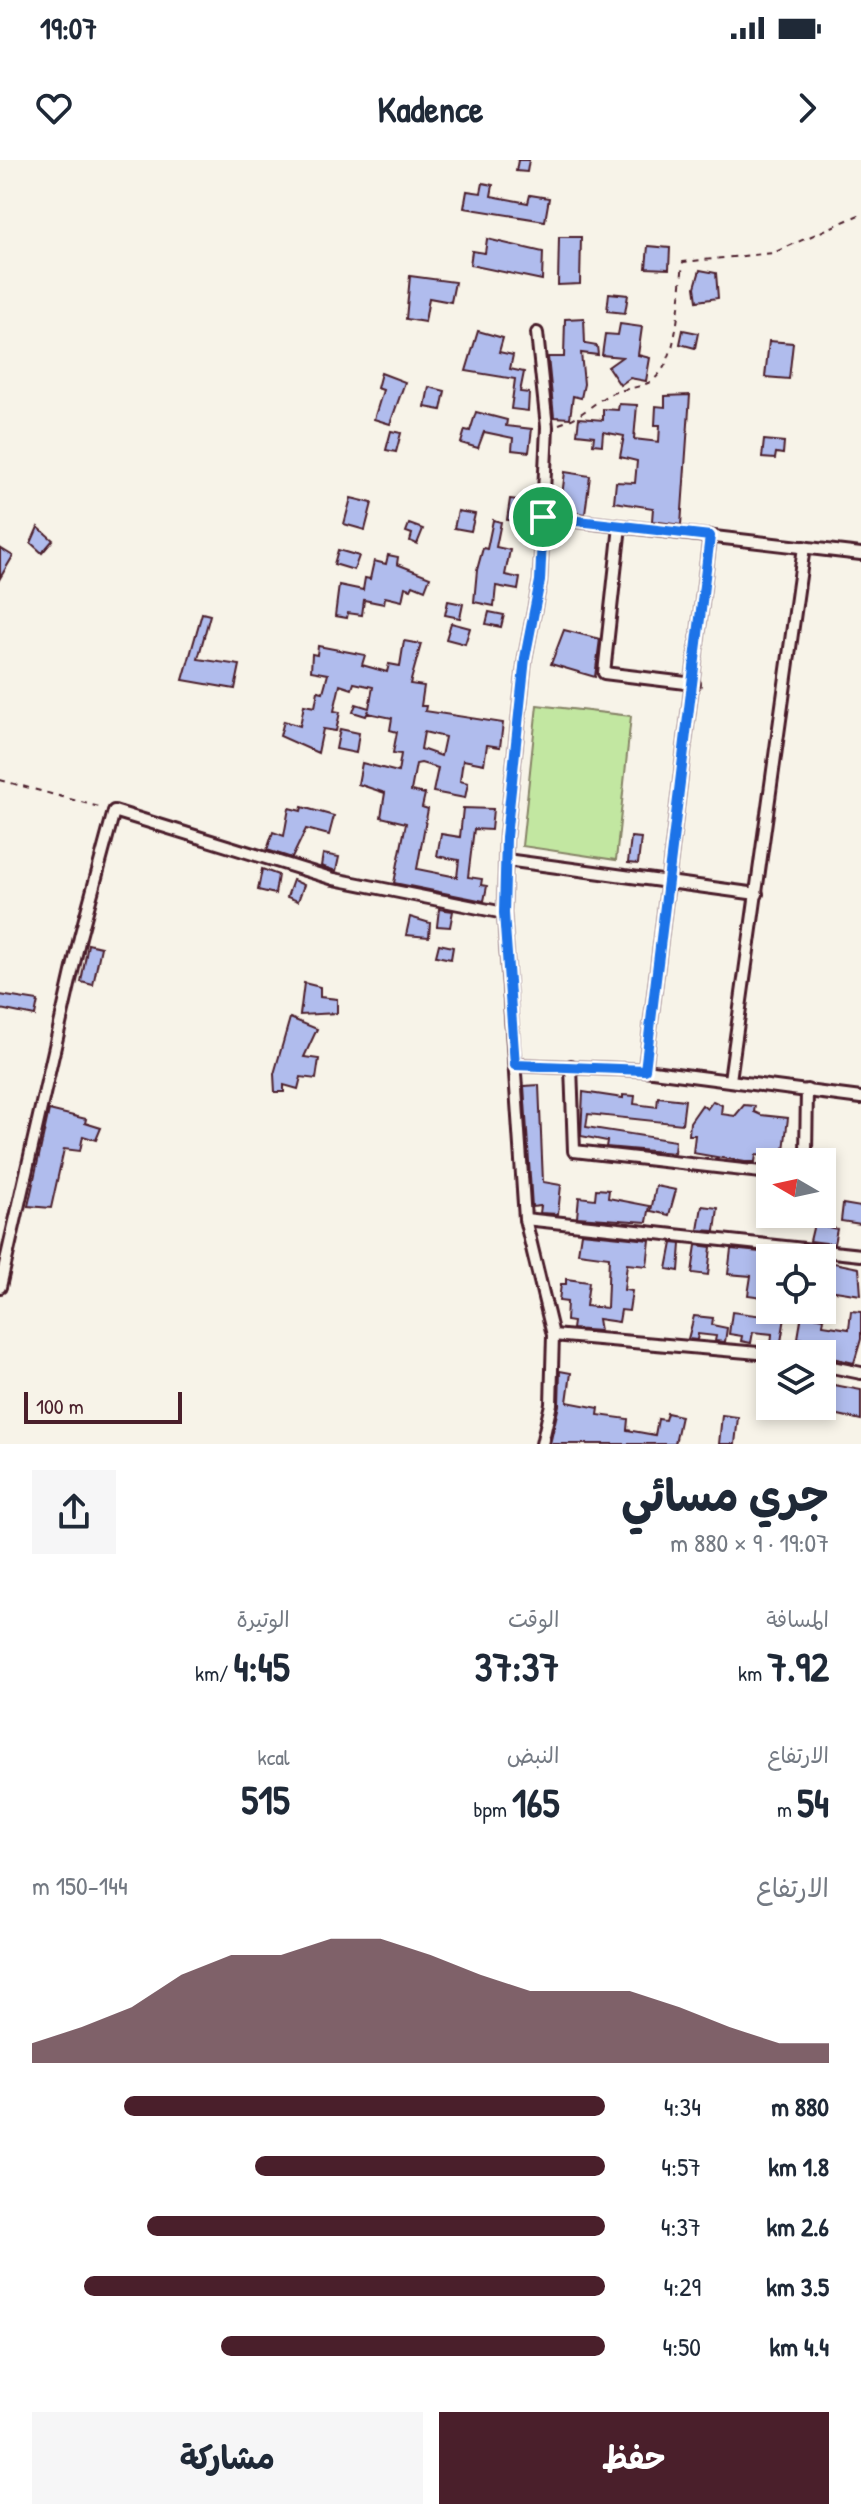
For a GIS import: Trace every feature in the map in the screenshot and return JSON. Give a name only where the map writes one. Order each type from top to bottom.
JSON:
[{"type":"street","points":[[537,333],[547,427],[540,581],[525,658],[504,913],[525,1219],[553,1335],[551,1404],[542,1444]]},
{"type":"street","points":[[543,517],[861,554]]},
{"type":"street","points":[[620,526],[604,673],[694,684]]},
{"type":"street","points":[[645,1070],[665,880],[694,684],[710,536]]},
{"type":"street","points":[[730,1080],[804,547]]},
{"type":"street","points":[[0,1287],[80,937],[114,811],[334,879],[504,913]]},
{"type":"street","points":[[506,860],[757,894]]},
{"type":"street","points":[[515,1065],[645,1070],[861,1098]]},
{"type":"street","points":[[571,1066],[574,1151],[756,1171]]},
{"type":"street","points":[[806,1148],[807,1090]]},
{"type":"street","points":[[525,1219],[861,1255]]},
{"type":"street","points":[[553,1335],[756,1353]]},
{"type":"street","points":[[836,1368],[861,1373]]},
{"type":"path","points":[[547,427],[578,419],[608,395],[647,384],[662,374],[672,351],[683,262],[773,253],[861,214]]},
{"type":"path","points":[[0,780],[114,811]]},
{"type":"green space","points":[[537,705],[631,716],[616,860],[522,846]]},
{"type":"building","points":[[518,160],[529,160],[527,172],[516,171]]},
{"type":"building","points":[[483,183],[493,185],[491,196],[528,203],[530,195],[549,198],[545,221],[464,208],[467,191],[481,193]]},
{"type":"building","points":[[559,237],[581,237],[580,284],[558,285]]},
{"type":"building","points":[[487,239],[543,252],[542,280],[470,265],[472,251],[485,253]]},
{"type":"building","points":[[648,246],[670,248],[669,269],[646,268]]},
{"type":"building","points":[[700,270],[716,273],[718,298],[697,301],[695,287]]},
{"type":"building","points":[[410,276],[455,282],[451,302],[429,298],[425,322],[406,319]]},
{"type":"building","points":[[609,293],[628,295],[625,313],[607,311]]},
{"type":"building","points":[[584,318],[585,344],[597,346],[598,355],[581,353],[584,384],[581,398],[573,396],[570,418],[554,417],[548,357],[564,357],[565,319]]},
{"type":"building","points":[[620,324],[642,327],[638,355],[650,358],[646,381],[630,378],[620,385],[608,367],[622,357],[602,355],[605,334],[618,335]]},
{"type":"building","points":[[683,330],[698,333],[695,348],[680,344]]},
{"type":"building","points":[[478,331],[503,338],[499,352],[513,355],[510,369],[524,372],[520,392],[529,393],[528,411],[511,409],[515,379],[466,371]]},
{"type":"building","points":[[769,341],[793,343],[789,379],[765,377]]},
{"type":"building","points":[[381,373],[405,382],[390,424],[374,419],[383,390],[377,388]]},
{"type":"building","points":[[429,387],[445,391],[441,410],[425,407]]},
{"type":"building","points":[[690,395],[681,525],[652,521],[653,508],[614,502],[616,482],[635,483],[637,461],[620,457],[624,436],[603,432],[602,445],[593,444],[594,436],[577,434],[579,418],[603,420],[603,409],[618,410],[619,404],[637,405],[634,439],[659,442],[660,425],[655,425],[656,406],[665,407],[665,396]]},
{"type":"building","points":[[476,412],[507,420],[506,426],[532,429],[529,452],[512,450],[513,438],[484,432],[478,448],[461,443],[465,430],[470,431]]},
{"type":"building","points":[[391,431],[401,433],[396,452],[386,450]]},
{"type":"building","points":[[764,440],[784,442],[783,454],[776,453],[775,459],[762,458]]},
{"type":"building","points":[[565,472],[590,476],[585,514],[560,511]]},
{"type":"building","points":[[351,498],[372,503],[365,530],[344,524]]},
{"type":"building","points":[[510,499],[534,502],[531,523],[507,520]]},
{"type":"building","points":[[458,511],[475,514],[471,531],[454,528]]},
{"type":"building","points":[[493,520],[501,522],[496,547],[510,550],[505,575],[520,578],[518,590],[496,586],[494,606],[474,602],[477,570],[483,548],[487,549]]},
{"type":"building","points":[[409,524],[423,529],[417,544],[410,541],[412,534],[406,532]]},
{"type":"building","points":[[38,527],[53,540],[42,553],[31,543]]},
{"type":"building","points":[[0,548],[13,556],[0,578]]},
{"type":"building","points":[[338,550],[359,556],[354,570],[334,564]]},
{"type":"building","points":[[388,555],[398,557],[397,564],[430,577],[425,590],[413,585],[411,589],[405,587],[402,601],[385,597],[384,604],[364,600],[362,615],[348,613],[347,618],[335,616],[339,585],[363,590],[365,578],[370,579],[374,561],[386,564]]},
{"type":"building","points":[[448,601],[463,604],[460,618],[445,615]]},
{"type":"building","points":[[489,612],[504,615],[501,627],[486,624]]},
{"type":"building","points":[[202,613],[210,615],[198,659],[240,665],[235,689],[183,680]]},
{"type":"building","points":[[451,623],[470,628],[465,644],[446,639]]},
{"type":"building","points":[[564,630],[600,639],[595,677],[551,664]]},
{"type":"building","points":[[404,641],[421,644],[410,684],[424,686],[421,706],[426,706],[425,711],[503,723],[500,747],[487,745],[484,764],[463,760],[460,781],[468,783],[465,798],[433,792],[438,768],[421,763],[416,764],[411,791],[425,794],[422,807],[428,809],[417,869],[457,877],[459,860],[437,856],[441,834],[460,837],[463,808],[493,809],[491,830],[474,829],[468,877],[482,879],[481,885],[487,886],[484,901],[394,883],[406,823],[381,817],[385,793],[358,784],[362,763],[398,772],[401,754],[393,753],[397,732],[390,730],[392,718],[368,713],[369,710],[366,716],[353,712],[356,704],[369,708],[373,687],[354,683],[352,689],[340,685],[334,711],[340,712],[336,731],[323,729],[318,753],[280,736],[284,721],[300,726],[304,705],[315,707],[318,691],[323,692],[328,674],[311,671],[312,654],[317,655],[318,646],[365,655],[362,665],[387,672],[389,664],[400,666]],"holes":[[[424,732],[445,737],[441,756],[421,749]]]},
{"type":"building","points":[[340,729],[359,733],[356,753],[336,749]]},
{"type":"building","points":[[302,807],[334,816],[329,835],[306,829],[292,858],[267,850],[273,832],[284,836],[289,808],[301,811]]},
{"type":"building","points":[[631,837],[641,838],[638,864],[628,863]]},
{"type":"building","points":[[323,854],[339,857],[336,871],[321,866]]},
{"type":"building","points":[[262,869],[278,875],[275,894],[258,890]]},
{"type":"building","points":[[293,880],[304,885],[298,901],[287,897]]},
{"type":"building","points":[[439,909],[453,911],[450,927],[437,926]]},
{"type":"building","points":[[410,917],[430,923],[429,937],[406,935]]},
{"type":"building","points":[[88,944],[101,947],[93,985],[81,982]]},
{"type":"building","points":[[439,944],[453,947],[451,959],[436,956]]},
{"type":"building","points":[[304,983],[320,987],[320,997],[337,999],[337,1013],[300,1015]]},
{"type":"building","points":[[0,995],[38,1001],[35,1016],[0,1009]]},
{"type":"building","points":[[290,1018],[317,1029],[304,1057],[319,1059],[316,1079],[301,1077],[298,1089],[284,1085],[284,1092],[275,1092],[274,1074]]},
{"type":"building","points":[[539,1085],[543,1182],[561,1185],[558,1214],[540,1213],[541,1206],[532,1207],[524,1086]]},
{"type":"building","points":[[583,1092],[623,1098],[623,1095],[635,1096],[634,1104],[657,1107],[658,1097],[685,1100],[682,1124],[588,1114],[586,1127],[675,1141],[674,1153],[606,1147],[607,1141],[581,1136]]},
{"type":"building","points":[[713,1101],[722,1105],[721,1114],[735,1116],[744,1105],[755,1106],[754,1112],[761,1115],[788,1118],[784,1148],[756,1148],[755,1162],[693,1153],[695,1135],[689,1135],[690,1122],[702,1105],[707,1109]]},
{"type":"building","points":[[49,1110],[86,1119],[85,1123],[101,1128],[96,1140],[83,1136],[80,1151],[64,1149],[51,1208],[28,1206]]},
{"type":"building","points":[[656,1186],[676,1190],[669,1215],[651,1211]]},
{"type":"building","points":[[596,1189],[609,1190],[608,1198],[650,1206],[647,1222],[577,1217],[579,1197],[595,1199]]},
{"type":"building","points":[[843,1204],[861,1207],[861,1224],[841,1221]]},
{"type":"building","points":[[702,1206],[718,1208],[715,1231],[698,1230]]},
{"type":"building","points":[[813,1228],[837,1229],[834,1244],[810,1241]]},
{"type":"building","points":[[581,1233],[650,1240],[647,1266],[627,1264],[624,1290],[632,1291],[629,1311],[621,1310],[619,1322],[598,1319],[600,1331],[572,1329],[573,1322],[566,1321],[567,1302],[559,1301],[561,1284],[566,1284],[566,1279],[589,1282],[586,1306],[607,1308],[609,1257],[578,1253]]},
{"type":"building","points":[[672,1243],[681,1244],[679,1271],[667,1269]]},
{"type":"building","points":[[696,1245],[711,1247],[708,1275],[692,1273]]},
{"type":"building","points":[[731,1249],[756,1252],[756,1296],[748,1295],[751,1276],[728,1274]]},
{"type":"building","points":[[836,1263],[859,1268],[861,1295],[836,1291]]},
{"type":"building","points":[[851,1311],[861,1312],[861,1339],[854,1363],[836,1359],[836,1340],[798,1338],[800,1324],[849,1329]]},
{"type":"building","points":[[732,1312],[756,1315],[756,1324],[784,1324],[781,1340],[772,1340],[772,1334],[753,1332],[751,1343],[741,1341],[742,1336],[729,1334]]},
{"type":"building","points":[[694,1316],[713,1318],[712,1325],[727,1328],[725,1342],[715,1341],[716,1336],[698,1334],[697,1340],[688,1339]]},
{"type":"building","points":[[560,1371],[571,1373],[567,1402],[599,1408],[598,1415],[628,1419],[627,1430],[655,1435],[658,1419],[665,1420],[667,1413],[681,1416],[675,1444],[550,1444],[559,1405]]},
{"type":"building","points":[[836,1385],[861,1390],[861,1420],[836,1414]]},
{"type":"building","points":[[722,1415],[738,1417],[735,1444],[719,1444]]},
{"type":"route","points":[[543,517],[710,536],[694,684],[665,880],[645,1070],[515,1065],[504,913],[506,837],[525,658],[540,581],[543,517]]}]
